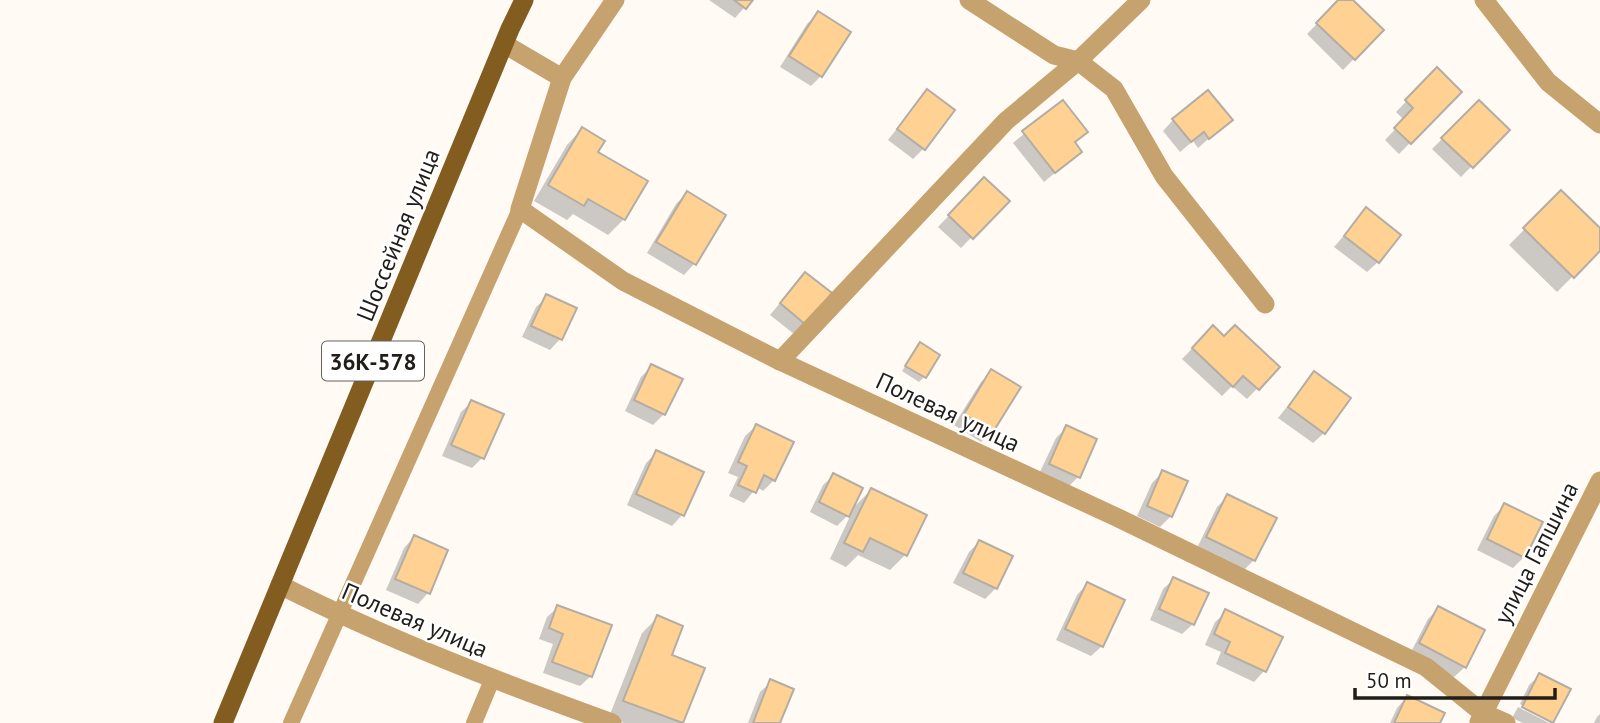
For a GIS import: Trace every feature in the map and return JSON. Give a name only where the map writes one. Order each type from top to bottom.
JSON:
[{"type":"main road","name":"Шоссейная улица","points":[[223,723],[524,0]]},
{"type":"street","points":[[520,209],[562,78],[615,0]]},
{"type":"street","points":[[969,0],[1054,55],[1078,61],[1114,89],[1164,176],[1265,304]]},
{"type":"street","points":[[780,361],[1006,121],[1078,61],[1141,0]]},
{"type":"street","points":[[1485,0],[1548,82],[1600,124]]},
{"type":"street","points":[[504,44],[562,78]]},
{"type":"street","name":"Полевая улица","points":[[520,209],[623,281],[780,361],[1114,516],[1426,667],[1481,718],[1506,723]]},
{"type":"street","name":"улица Гапшина","points":[[1481,718],[1600,481]]},
{"type":"street","name":"Полевая улица","points":[[280,584],[338,614],[492,680],[612,723]]},
{"type":"lane","points":[[290,723],[520,209]]},
{"type":"lane","points":[[474,723],[492,680]]},
{"type":"building","points":[[734,0],[753,0],[746,9]]},
{"type":"building","points":[[1338,0],[1353,0],[1384,30],[1355,60],[1316,23]]},
{"type":"building","points":[[818,11],[851,32],[822,77],[789,56]]},
{"type":"building","points":[[1437,67],[1462,92],[1411,144],[1394,128],[1413,108],[1405,100]]},
{"type":"building","points":[[927,89],[955,110],[925,150],[897,129]]},
{"type":"building","points":[[1208,90],[1233,120],[1209,139],[1204,132],[1191,142],[1172,119]]},
{"type":"building","points":[[1063,100],[1088,132],[1075,142],[1082,152],[1055,173],[1022,131]]},
{"type":"building","points":[[1479,100],[1510,130],[1473,168],[1441,138]]},
{"type":"building","points":[[582,127],[605,141],[598,152],[648,181],[625,220],[588,199],[584,206],[548,185]]},
{"type":"building","points":[[984,177],[1010,201],[973,239],[948,215]]},
{"type":"building","points":[[1561,190],[1600,228],[1600,251],[1574,278],[1523,228]]},
{"type":"building","points":[[687,191],[726,215],[696,265],[656,242]]},
{"type":"building","points":[[1366,207],[1401,235],[1379,263],[1344,236]]},
{"type":"building","points":[[805,272],[832,293],[806,325],[780,303]]},
{"type":"building","points":[[546,294],[577,308],[562,340],[531,326]]},
{"type":"building","points":[[1213,325],[1224,336],[1235,325],[1280,367],[1259,390],[1243,376],[1233,387],[1192,348]]},
{"type":"building","points":[[920,342],[940,355],[926,378],[905,366]]},
{"type":"building","points":[[651,364],[683,379],[665,415],[634,400]]},
{"type":"building","points":[[991,369],[1021,387],[993,432],[964,414]]},
{"type":"building","points":[[1314,371],[1351,398],[1325,434],[1288,407]]},
{"type":"building","points":[[471,400],[504,414],[484,459],[451,445]]},
{"type":"building","points":[[756,424],[794,442],[775,481],[764,475],[756,493],[738,485],[747,466],[738,462]]},
{"type":"building","points":[[1066,425],[1097,439],[1080,478],[1049,464]]},
{"type":"building","points":[[656,450],[704,472],[684,516],[636,494]]},
{"type":"building","points":[[1162,470],[1188,481],[1172,517],[1147,506]]},
{"type":"building","points":[[833,473],[863,488],[849,517],[819,502]]},
{"type":"building","points":[[871,488],[927,515],[907,556],[870,538],[863,552],[844,543]]},
{"type":"building","points":[[1227,494],[1277,518],[1255,561],[1206,537]]},
{"type":"building","points":[[1504,503],[1543,522],[1525,558],[1487,539]]},
{"type":"building","points":[[414,535],[448,550],[430,594],[395,579]]},
{"type":"building","points":[[979,540],[1013,556],[997,589],[963,573]]},
{"type":"building","points":[[1173,577],[1209,593],[1194,625],[1159,609]]},
{"type":"building","points":[[1087,582],[1125,600],[1103,647],[1065,629]]},
{"type":"building","points":[[557,605],[612,625],[592,677],[552,662],[563,634],[549,628]]},
{"type":"building","points":[[1438,606],[1485,630],[1466,668],[1419,643]]},
{"type":"building","points":[[1225,609],[1283,637],[1266,672],[1225,653],[1230,642],[1214,634]]},
{"type":"building","points":[[657,615],[683,626],[672,655],[705,668],[683,723],[623,701]]},
{"type":"building","points":[[1539,673],[1571,689],[1553,723],[1522,707]]},
{"type":"building","points":[[770,679],[794,689],[780,723],[753,723]]},
{"type":"building","points":[[1407,695],[1445,713],[1440,723],[1394,723]]}]
